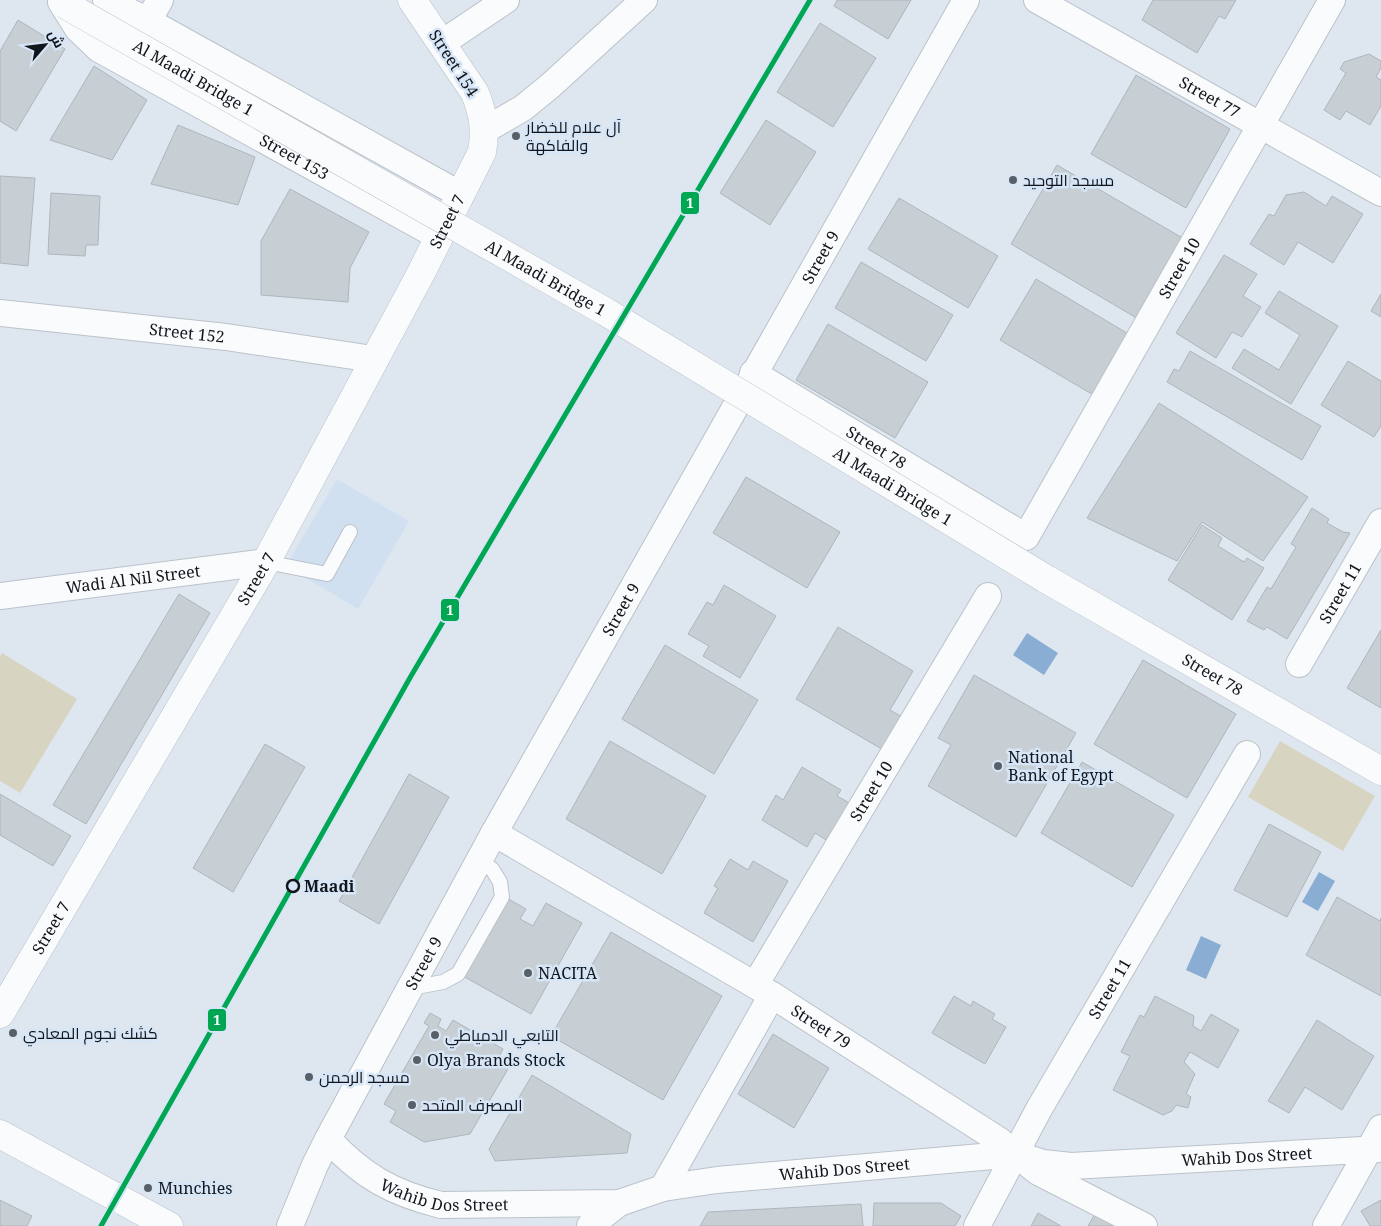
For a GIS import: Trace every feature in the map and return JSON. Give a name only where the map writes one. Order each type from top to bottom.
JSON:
[{"type":"street","points":[[106,0],[154,11],[460,195]]},
{"type":"street","name":"Street 154","points":[[412,0],[475,93],[482,110],[485,130]]},
{"type":"street","points":[[442,43],[506,0]]},
{"type":"street","points":[[485,130],[523,108],[550,86],[644,0]]},
{"type":"street","name":"Street 9","points":[[290,1226],[315,1165],[328,1139],[479,860],[753,373],[966,0]]},
{"type":"street","name":"Street 77","points":[[1037,0],[1381,192]]},
{"type":"street","name":"Street 10","points":[[1026,537],[1332,0]]},
{"type":"street","name":"Street 153","points":[[63,2],[78,29],[99,49],[438,236]]},
{"type":"street","name":"Al Maadi Bridge 1","points":[[63,2],[606,312],[1046,579]]},
{"type":"street","name":"Street 7","points":[[0,1014],[266,562],[420,275],[482,152],[485,130]]},
{"type":"street","name":"Street 152","points":[[0,313],[226,337],[373,360]]},
{"type":"street","name":"Street 78","points":[[753,373],[1026,537]]},
{"type":"street","name":"Street 11","points":[[1299,664],[1381,522]]},
{"type":"street","name":"Wadi Al Nil Street","points":[[0,596],[266,562]]},
{"type":"street","name":"Street 78","points":[[1046,579],[1381,771]]},
{"type":"street","name":"Street 10","points":[[663,1188],[764,990],[988,596]]},
{"type":"street","name":"Street 11","points":[[977,1226],[1039,1109],[1247,754]]},
{"type":"street","name":"Street 79","points":[[494,833],[764,990],[982,1129],[1038,1172],[1144,1226]]},
{"type":"street","points":[[0,1134],[170,1226]]},
{"type":"street","name":"Wahib Dos Street","points":[[328,1139],[346,1159],[390,1189],[415,1198],[441,1204],[619,1203],[663,1188],[717,1180],[1016,1154],[1043,1163],[1071,1166],[1377,1142]]},
{"type":"street","points":[[1326,1226],[1377,1142]]},
{"type":"street","points":[[590,1226],[619,1203]]},
{"type":"lane","points":[[266,562],[327,574],[350,532]]},
{"type":"lane","points":[[411,988],[443,982],[458,974],[502,897],[500,882],[492,869],[479,860]]},
{"type":"shaded area","points":[[337,479],[409,521],[358,609],[286,566]]},
{"type":"shaded area","points":[[2,653],[77,699],[20,793],[0,781],[0,657]]},
{"type":"shaded area","points":[[1280,741],[1375,796],[1343,851],[1248,797]]},
{"type":"water","points":[[1027,633],[1058,653],[1044,675],[1013,655]]},
{"type":"water","points":[[1319,872],[1335,881],[1318,911],[1302,902]]},
{"type":"water","points":[[1201,936],[1221,945],[1206,979],[1186,970]]},
{"type":"building","points":[[837,0],[911,0],[888,39],[834,6]]},
{"type":"building","points":[[1153,0],[1236,0],[1225,19],[1219,16],[1197,53],[1142,20]]},
{"type":"building","points":[[18,20],[65,49],[16,131],[0,121],[0,51]]},
{"type":"building","points":[[820,23],[876,58],[833,127],[777,92]]},
{"type":"building","points":[[1369,54],[1381,61],[1381,68],[1376,77],[1381,80],[1381,106],[1370,125],[1346,111],[1340,120],[1324,110],[1346,73],[1340,69],[1344,62]]},
{"type":"building","points":[[94,66],[147,100],[112,160],[50,140]]},
{"type":"building","points":[[1136,75],[1230,129],[1186,208],[1091,154]]},
{"type":"building","points":[[766,120],[816,152],[770,225],[720,193]]},
{"type":"building","points":[[178,125],[255,157],[238,205],[151,184]]},
{"type":"building","points":[[1057,165],[1186,240],[1140,320],[1011,244]]},
{"type":"building","points":[[0,176],[35,178],[28,266],[0,263]]},
{"type":"building","points":[[290,189],[369,232],[350,268],[348,302],[261,295],[261,241]]},
{"type":"building","points":[[1304,192],[1326,206],[1332,196],[1363,214],[1333,263],[1298,242],[1284,265],[1250,244],[1269,214],[1274,216],[1286,195]]},
{"type":"building","points":[[51,193],[100,196],[98,245],[86,245],[85,256],[48,254]]},
{"type":"building","points":[[899,198],[998,256],[968,308],[868,249]]},
{"type":"building","points":[[1224,255],[1257,274],[1243,296],[1261,307],[1242,337],[1232,332],[1216,358],[1176,333]]},
{"type":"building","points":[[861,262],[953,315],[926,361],[835,308]]},
{"type":"building","points":[[1036,279],[1137,339],[1102,400],[1000,340]]},
{"type":"building","points":[[1279,291],[1338,326],[1291,404],[1232,368],[1244,349],[1279,370],[1300,335],[1265,313]]},
{"type":"building","points":[[1381,294],[1381,317],[1371,311]]},
{"type":"building","points":[[828,324],[928,382],[895,438],[796,380]]},
{"type":"building","points":[[1190,351],[1321,426],[1302,460],[1167,382],[1174,369],[1179,371]]},
{"type":"building","points":[[1348,361],[1381,381],[1381,426],[1374,437],[1321,405]]},
{"type":"building","points":[[1159,403],[1308,497],[1263,561],[1202,522],[1177,561],[1087,518]]},
{"type":"building","points":[[746,477],[840,532],[807,588],[713,533]]},
{"type":"building","points":[[1312,508],[1329,519],[1327,523],[1343,532],[1350,533],[1287,639],[1267,627],[1264,630],[1247,621],[1267,587],[1271,589],[1296,547],[1291,544]]},
{"type":"building","points":[[1202,525],[1222,538],[1218,546],[1244,562],[1247,558],[1264,568],[1232,620],[1168,580]]},
{"type":"building","points":[[724,585],[776,616],[740,678],[703,656],[709,646],[688,634],[707,602],[713,605]]},
{"type":"building","points":[[179,594],[210,613],[86,824],[53,805]]},
{"type":"building","points":[[838,627],[913,671],[890,710],[911,722],[892,755],[796,699]]},
{"type":"building","points":[[1381,630],[1381,708],[1347,688]]},
{"type":"building","points":[[665,645],[758,700],[714,774],[622,719]]},
{"type":"building","points":[[1143,660],[1236,714],[1187,798],[1094,744]]},
{"type":"building","name":"National Bank of Egypt","points":[[974,675],[1076,733],[1016,837],[928,786],[951,745],[938,738]]},
{"type":"building","points":[[610,741],[706,796],[662,874],[566,819]]},
{"type":"building","points":[[265,744],[305,767],[233,892],[193,868]]},
{"type":"building","points":[[1082,762],[1174,815],[1132,887],[1041,833]]},
{"type":"building","points":[[802,767],[841,790],[837,796],[853,805],[831,843],[815,833],[807,847],[762,820],[776,795],[783,800]]},
{"type":"building","name":"Maadi","points":[[409,774],[449,797],[379,924],[339,901]]},
{"type":"building","points":[[0,794],[71,836],[53,866],[0,835]]},
{"type":"building","points":[[1269,824],[1321,852],[1287,917],[1234,890]]},
{"type":"building","points":[[730,859],[748,870],[753,861],[788,881],[753,942],[704,913],[718,888],[714,886]]},
{"type":"building","points":[[505,897],[526,909],[520,919],[533,926],[546,903],[582,923],[531,1014],[461,975]]},
{"type":"building","points":[[1337,897],[1380,921],[1381,918],[1381,996],[1306,955]]},
{"type":"building","points":[[611,932],[722,996],[663,1100],[551,1036]]},
{"type":"building","points":[[954,996],[971,1006],[973,1001],[995,1014],[992,1019],[1006,1027],[985,1064],[932,1033]]},
{"type":"building","points":[[1155,996],[1194,1016],[1193,1026],[1201,1031],[1211,1014],[1239,1030],[1218,1068],[1190,1052],[1184,1062],[1195,1074],[1186,1094],[1191,1097],[1188,1108],[1176,1105],[1172,1111],[1163,1115],[1113,1090],[1130,1056],[1121,1052],[1140,1015],[1144,1017]]},
{"type":"building","points":[[430,1013],[441,1019],[438,1026],[446,1031],[453,1020],[503,1049],[496,1062],[508,1069],[470,1134],[424,1142],[390,1122],[396,1111],[384,1104],[429,1026],[424,1023]]},
{"type":"building","points":[[1317,1020],[1374,1056],[1342,1110],[1305,1087],[1289,1113],[1268,1101]]},
{"type":"building","points":[[773,1034],[829,1068],[794,1128],[738,1094]]},
{"type":"building","points":[[532,1075],[631,1134],[627,1153],[495,1161],[489,1149]]},
{"type":"building","points":[[0,1200],[32,1216],[27,1226],[0,1226]]},
{"type":"building","points":[[1381,1200],[1381,1226],[1370,1226],[1361,1211]]},
{"type":"building","points":[[874,1203],[941,1203],[961,1216],[955,1226],[873,1226]]},
{"type":"building","points":[[861,1204],[863,1226],[700,1226],[708,1212]]},
{"type":"building","points":[[1038,1213],[1061,1226],[1031,1226]]},
{"type":"building","points":[[1095,1214],[1116,1226],[1088,1226]]},
{"type":"metro line","name":"1","points":[[101,1226],[411,676],[810,0]]},
{"type":"place","name":"آل علام للخضار والفاكهة","points":[[516,136]]},
{"type":"place","name":"مسجد التوحيد","points":[[1013,180]]},
{"type":"place","name":"National Bank of Egypt","points":[[998,766]]},
{"type":"place","name":"Maadi","points":[[293,886]]},
{"type":"place","name":"NACITA","points":[[528,973]]},
{"type":"place","name":"كشك نجوم المعادي","points":[[13,1033]]},
{"type":"place","name":"التابعي الدمياطي","points":[[435,1035]]},
{"type":"place","name":"Olya Brands Stock","points":[[417,1060]]},
{"type":"place","name":"مسجد الرحمن","points":[[309,1077]]},
{"type":"place","name":"المصرف المتحد","points":[[412,1105]]},
{"type":"place","name":"Munchies","points":[[148,1188]]}]
